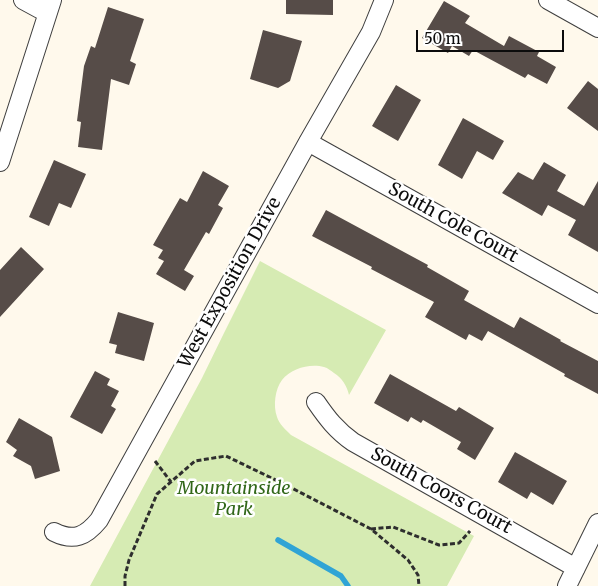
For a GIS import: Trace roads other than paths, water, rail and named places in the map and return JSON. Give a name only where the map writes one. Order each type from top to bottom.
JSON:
[{"type":"street","points":[[0,162],[49,7],[23,0]]},
{"type":"street","name":"West Exposition Drive","points":[[54,532],[71,537],[81,536],[92,529],[99,520],[371,32],[384,0]]},
{"type":"street","points":[[548,0],[598,28]]},
{"type":"street","name":"South Cole Court","points":[[308,142],[598,304]]},
{"type":"street","name":"South Coors Court","points":[[316,402],[341,434],[353,442],[576,568]]},
{"type":"street","points":[[567,586],[598,523]]},
{"type":"waterway","points":[[278,540],[341,576],[348,586]]},
{"type":"park label","name":"Mountainside Park","points":[[234,499]]}]
